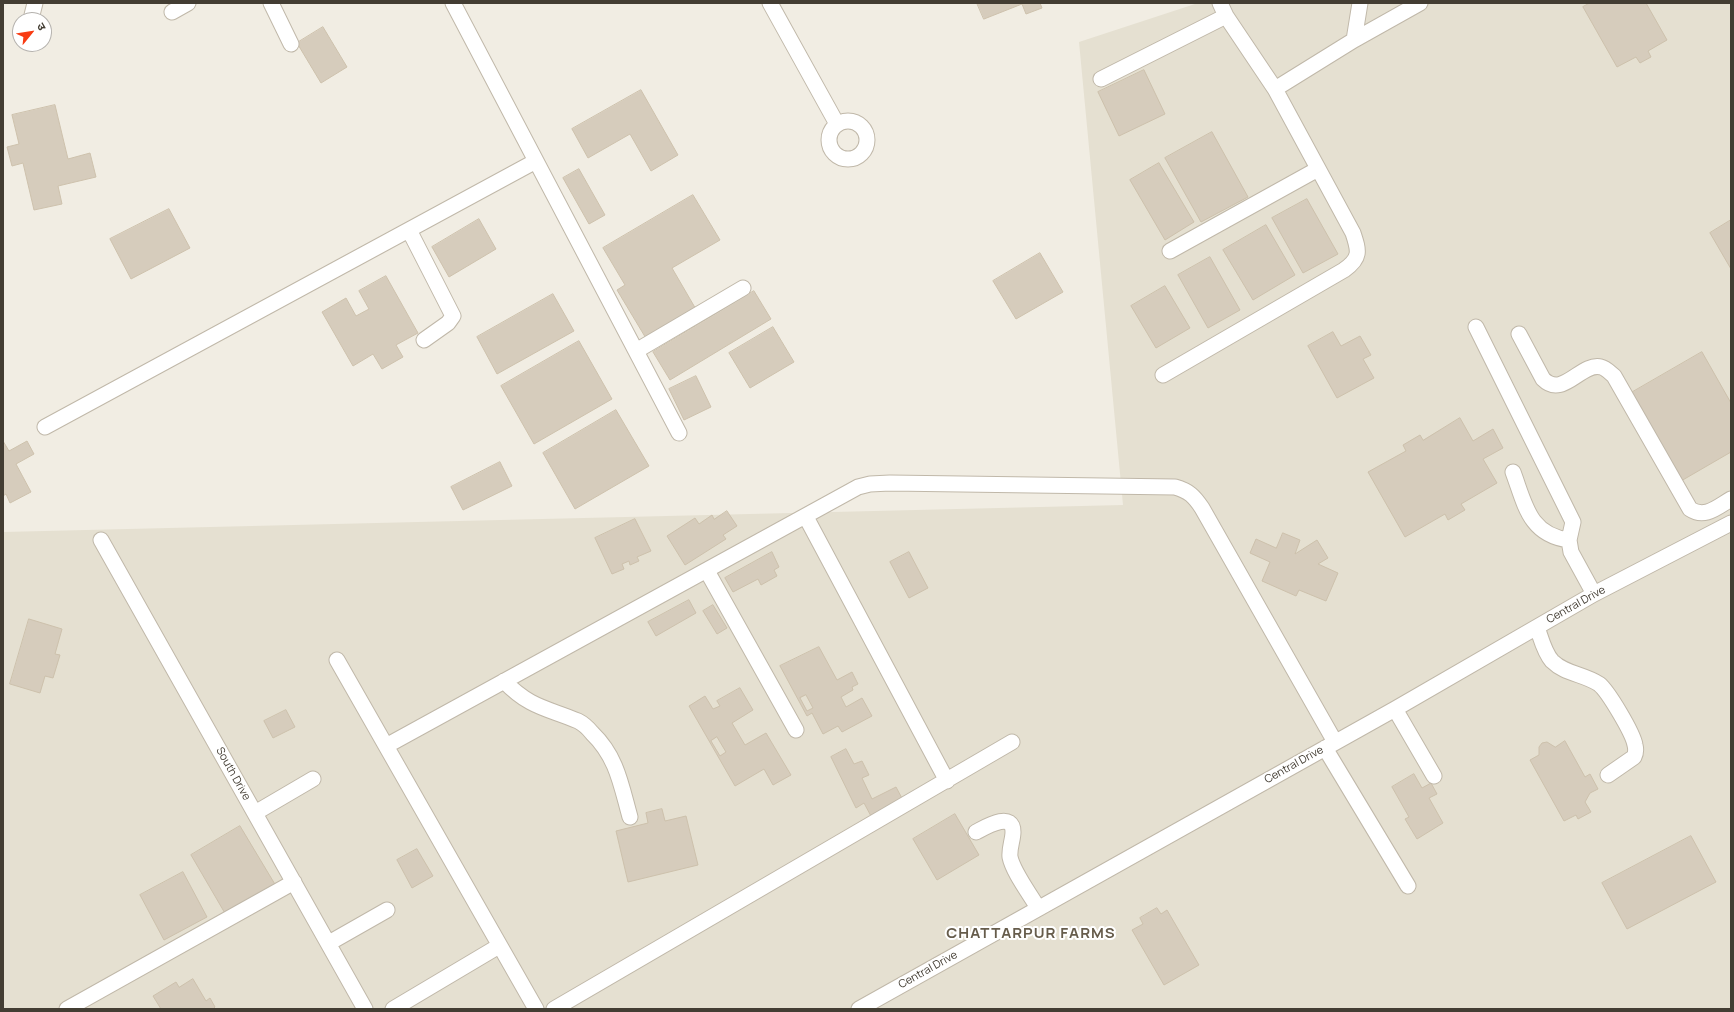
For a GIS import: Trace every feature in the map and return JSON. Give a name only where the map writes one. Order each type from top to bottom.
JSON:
[{"type":"street","points":[[172,12],[188,3]]},
{"type":"street","points":[[270,3],[291,44]]},
{"type":"street","points":[[453,3],[679,433]]},
{"type":"street","points":[[770,3],[837,124]]},
{"type":"street","points":[[1354,40],[1360,3]]},
{"type":"street","points":[[1275,89],[1354,40],[1420,3]]},
{"type":"street","points":[[1101,79],[1223,9],[1275,89],[1353,233],[1357,246],[1356,260],[1344,270],[1163,375]]},
{"type":"street","points":[[45,427],[536,161]]},
{"type":"street","points":[[1170,251],[1318,169]]},
{"type":"street","points":[[409,230],[453,316],[448,323],[424,340]]},
{"type":"street","points":[[636,351],[742,288]]},
{"type":"street","points":[[1476,327],[1573,522],[1569,540],[1571,552],[1594,594]]},
{"type":"street","points":[[1519,334],[1543,379],[1548,384],[1558,385],[1593,367],[1601,367],[1614,376],[1690,509],[1697,514],[1702,514],[1731,499]]},
{"type":"street","points":[[1513,472],[1533,522],[1546,534],[1569,540]]},
{"type":"street","points":[[386,746],[806,517],[858,487],[870,484],[890,483],[1175,487],[1188,490],[1202,508],[1408,886]]},
{"type":"street","points":[[806,517],[947,781]]},
{"type":"street","name":"Central Drive","points":[[859,1009],[1395,709],[1594,594],[1731,523]]},
{"type":"street","name":"South Drive","points":[[101,540],[365,1009]]},
{"type":"street","points":[[707,571],[796,730]]},
{"type":"street","points":[[1537,627],[1543,645],[1551,660],[1563,670],[1586,677],[1600,685],[1613,701],[1635,743],[1634,757],[1608,775]]},
{"type":"street","points":[[337,660],[536,1009]]},
{"type":"street","points":[[504,681],[518,696],[528,702],[580,722],[605,745],[618,771],[630,818]]},
{"type":"street","points":[[1395,709],[1434,776]]},
{"type":"street","points":[[554,1009],[1012,742]]},
{"type":"street","points":[[255,813],[313,779]]},
{"type":"street","points":[[976,832],[1001,821],[1007,822],[1011,826],[1014,831],[1010,856],[1013,866],[1038,908]]},
{"type":"street","points":[[67,1009],[294,882]]},
{"type":"street","points":[[329,943],[387,910]]},
{"type":"street","points":[[393,1009],[499,946]]},
{"type":"shaded area","points":[[1198,3],[1731,3],[1731,1009],[3,1009],[3,532],[1123,505],[1079,42]]},
{"type":"building","points":[[977,3],[1040,3],[1042,8],[1026,14],[1022,4],[984,19]]},
{"type":"building","points":[[1590,3],[1646,3],[1667,40],[1648,51],[1651,57],[1640,63],[1636,57],[1617,67],[1583,7]]},
{"type":"building","points":[[323,27],[347,67],[321,83],[297,43]]},
{"type":"building","points":[[1144,70],[1165,114],[1119,136],[1098,92]]},
{"type":"building","points":[[641,90],[678,155],[651,171],[630,134],[588,158],[572,129]]},
{"type":"building","points":[[55,105],[68,159],[90,153],[96,177],[58,186],[62,204],[34,210],[23,163],[12,166],[7,147],[19,144],[12,115]]},
{"type":"building","points":[[1212,132],[1248,197],[1201,222],[1165,158]]},
{"type":"building","points":[[1159,163],[1194,222],[1165,240],[1130,180]]},
{"type":"building","points":[[579,169],[605,215],[589,224],[563,178]]},
{"type":"building","points":[[693,195],[720,240],[672,268],[697,311],[647,340],[617,290],[625,285],[603,248]]},
{"type":"building","points":[[1307,199],[1338,254],[1303,273],[1272,218]]},
{"type":"building","points":[[169,209],[190,248],[131,279],[110,239]]},
{"type":"building","points":[[479,219],[496,249],[449,277],[432,247]]},
{"type":"building","points":[[1731,220],[1731,269],[1710,233]]},
{"type":"building","points":[[1266,225],[1295,275],[1253,300],[1223,250]]},
{"type":"building","points":[[1040,253],[1063,292],[1016,319],[993,281]]},
{"type":"building","points":[[1210,257],[1240,310],[1208,328],[1178,275]]},
{"type":"building","points":[[386,276],[418,333],[396,345],[403,357],[382,369],[373,354],[353,366],[322,312],[346,298],[356,316],[369,309],[359,291]]},
{"type":"building","points":[[1165,286],[1190,328],[1156,348],[1131,306]]},
{"type":"building","points":[[754,291],[771,319],[670,380],[653,352]]},
{"type":"building","points":[[553,294],[574,331],[497,374],[477,337]]},
{"type":"building","points":[[773,327],[794,362],[750,388],[729,353]]},
{"type":"building","points":[[1333,332],[1341,346],[1360,336],[1371,355],[1363,359],[1374,378],[1337,398],[1308,346]]},
{"type":"building","points":[[579,341],[612,399],[534,444],[501,386]]},
{"type":"building","points":[[1702,352],[1731,403],[1731,452],[1681,481],[1631,393]]},
{"type":"building","points":[[696,376],[711,407],[684,420],[669,389]]},
{"type":"building","points":[[616,410],[649,466],[575,509],[543,453]]},
{"type":"building","points":[[1460,418],[1473,441],[1493,429],[1503,448],[1483,459],[1497,483],[1461,504],[1465,510],[1448,520],[1445,514],[1405,537],[1368,472],[1406,451],[1403,445],[1420,435],[1423,440]]},
{"type":"building","points":[[3,441],[9,451],[27,441],[34,454],[16,464],[31,492],[10,503],[6,494],[3,496]]},
{"type":"building","points":[[500,462],[512,486],[463,510],[451,487]]},
{"type":"building","points":[[727,511],[737,526],[723,535],[726,539],[685,565],[667,536],[695,518],[699,524],[712,515],[714,519]]},
{"type":"building","points":[[635,519],[651,551],[637,557],[639,561],[630,565],[629,561],[622,564],[624,569],[612,574],[595,538]]},
{"type":"building","points":[[1283,533],[1300,540],[1295,554],[1317,540],[1328,558],[1318,564],[1338,573],[1326,601],[1299,590],[1296,596],[1262,581],[1270,562],[1250,553],[1256,539],[1276,548]]},
{"type":"building","points":[[772,552],[779,567],[774,570],[777,576],[761,585],[758,579],[733,592],[725,578]]},
{"type":"building","points":[[909,552],[928,588],[909,598],[890,562]]},
{"type":"building","points":[[689,600],[696,613],[656,636],[648,622]]},
{"type":"building","points":[[713,605],[727,628],[717,634],[703,611]]},
{"type":"building","points":[[29,619],[62,629],[55,654],[60,655],[53,678],[45,676],[40,693],[10,684]]},
{"type":"building","points":[[819,647],[837,680],[852,672],[858,684],[852,687],[853,690],[841,697],[846,707],[862,698],[872,716],[842,732],[838,726],[823,734],[812,713],[807,716],[780,666]],"holes":[[[806,695],[813,708],[807,711],[800,698]]]},
{"type":"building","points":[[740,688],[753,710],[732,723],[745,745],[766,733],[791,775],[773,785],[764,769],[735,786],[689,706],[705,696],[713,709],[720,706],[717,701]],"holes":[[[717,737],[726,752],[720,756],[711,741]]]},
{"type":"building","points":[[286,710],[295,727],[273,738],[264,721]]},
{"type":"building","points":[[1565,741],[1585,777],[1590,774],[1598,789],[1590,793],[1585,802],[1591,812],[1578,819],[1576,815],[1564,821],[1530,760],[1539,755],[1539,747],[1542,743],[1547,742],[1555,747]]},
{"type":"building","points":[[846,749],[854,764],[862,761],[869,775],[862,778],[872,799],[896,787],[904,802],[872,818],[864,803],[856,808],[831,757]]},
{"type":"building","points":[[1414,774],[1422,788],[1431,783],[1437,794],[1429,798],[1443,823],[1417,839],[1405,819],[1409,817],[1392,787]]},
{"type":"building","points":[[662,809],[665,821],[686,816],[698,865],[628,882],[616,831],[648,823],[646,813]]},
{"type":"building","points":[[955,814],[979,855],[937,880],[913,839]]},
{"type":"building","points":[[240,826],[276,886],[226,915],[191,855]]},
{"type":"building","points":[[1691,836],[1716,882],[1627,929],[1602,883]]},
{"type":"building","points":[[417,849],[433,876],[412,888],[397,860]]},
{"type":"building","points":[[183,872],[207,917],[164,940],[140,895]]},
{"type":"building","points":[[1157,908],[1161,914],[1167,910],[1199,965],[1164,985],[1132,930],[1143,924],[1140,918]]},
{"type":"building","points":[[193,979],[206,1001],[210,998],[215,1007],[213,1009],[161,1009],[153,996],[176,982],[179,987]]},
{"type":"district","name":"CHATTARPUR FARMS","points":[[1031,934]]}]
